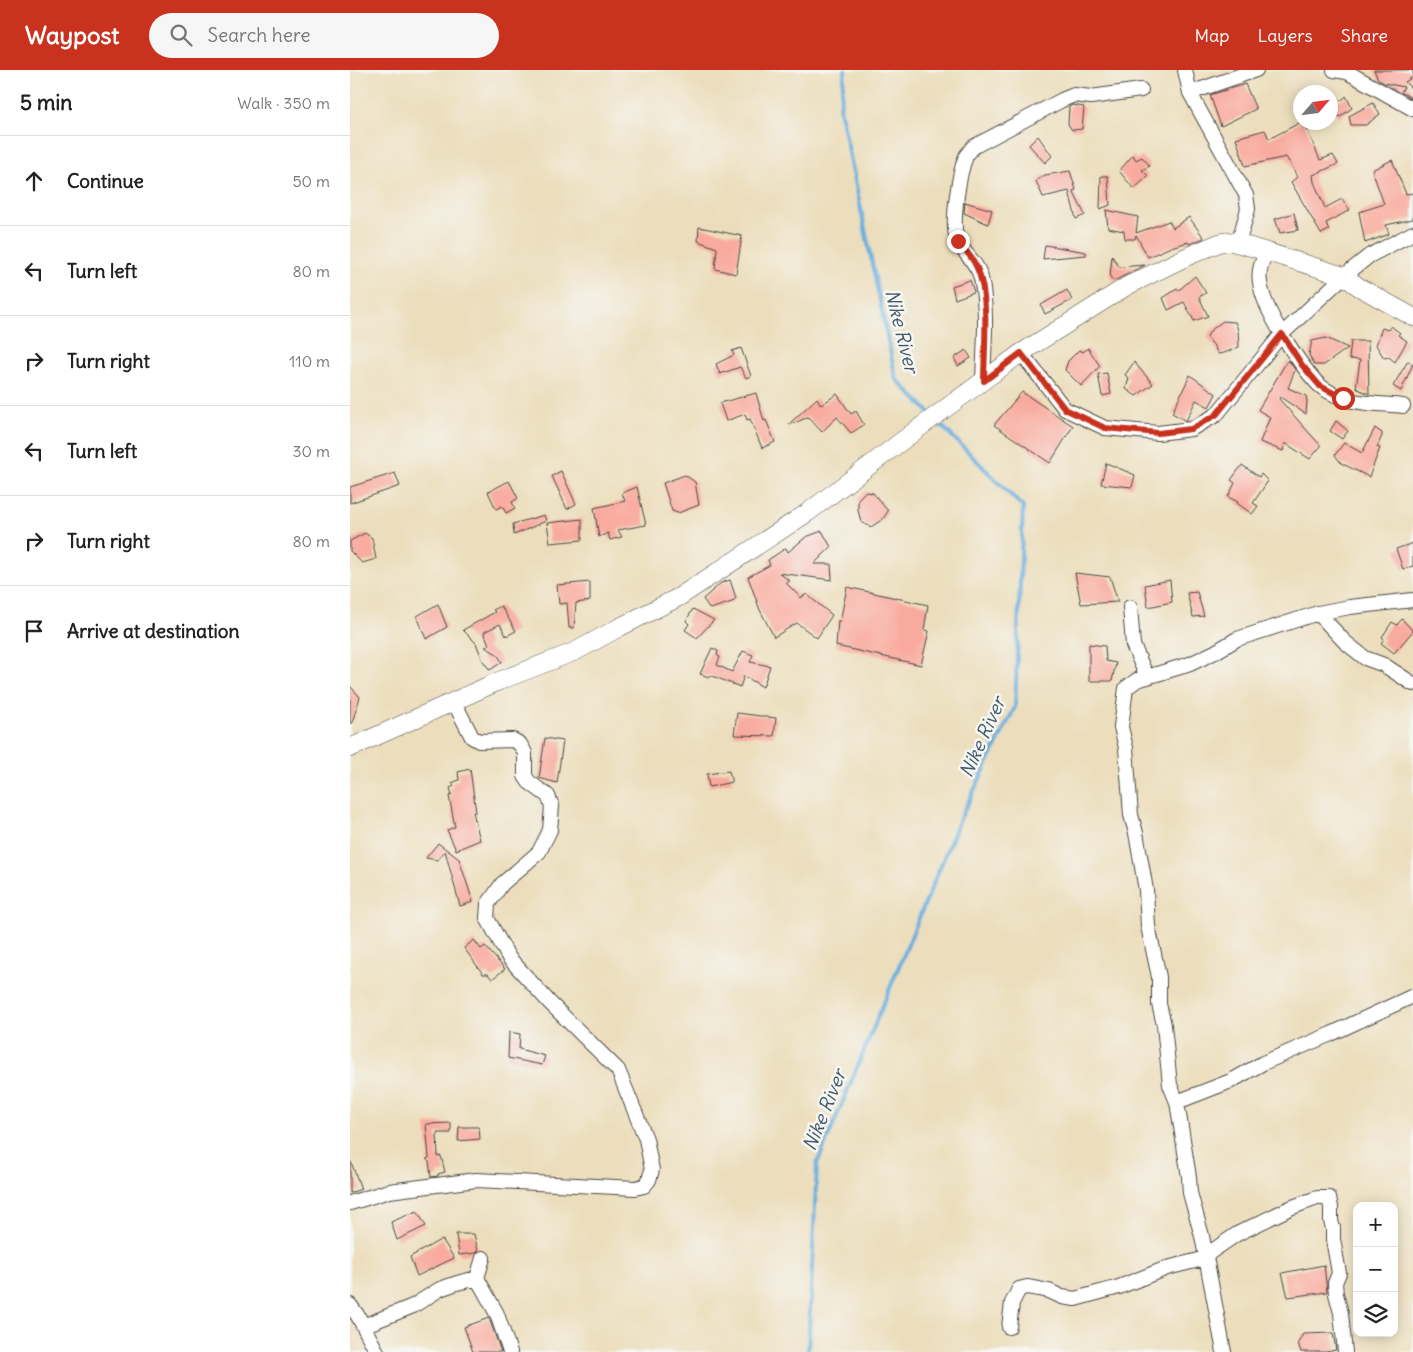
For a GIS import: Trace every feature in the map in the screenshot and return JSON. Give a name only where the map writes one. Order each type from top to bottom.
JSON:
[{"type":"street","points":[[1185,70],[1190,93],[1246,195],[1248,209],[1238,244]]},
{"type":"street","points":[[1190,93],[1256,70]]},
{"type":"street","points":[[1334,70],[1347,72],[1413,108]]},
{"type":"street","points":[[976,386],[985,301],[980,276],[974,261],[958,241],[956,233],[957,192],[967,155],[973,147],[1074,95],[1091,97],[1141,90]]},
{"type":"street","points":[[1021,353],[1065,409],[1105,428],[1158,433],[1191,429],[1216,415],[1282,334],[1344,276],[1369,256],[1413,233]]},
{"type":"street","points":[[350,748],[499,681],[576,651],[679,597],[807,513],[922,424],[1021,353],[1126,286],[1219,243],[1228,241],[1344,276],[1359,287],[1413,317]]},
{"type":"street","points":[[1266,252],[1260,268],[1260,282],[1267,306],[1302,365],[1320,386],[1343,398],[1403,406]]},
{"type":"street","points":[[1224,1352],[1206,1255],[1190,1193],[1177,1102],[1170,1085],[1164,1025],[1159,1004],[1160,977],[1148,926],[1146,890],[1131,815],[1126,748],[1121,727],[1126,688],[1137,680],[1190,664],[1237,639],[1318,613],[1350,607],[1413,600]]},
{"type":"street","points":[[1130,607],[1133,645],[1147,677]]},
{"type":"street","points":[[1318,613],[1346,642],[1365,658],[1384,665],[1413,684]]},
{"type":"street","points":[[350,1203],[390,1191],[476,1180],[635,1188],[644,1186],[649,1180],[652,1170],[646,1139],[618,1070],[550,1003],[509,958],[487,918],[488,904],[502,884],[539,852],[550,830],[552,806],[548,796],[529,782],[525,776],[525,753],[520,744],[513,740],[479,741],[472,737],[454,702]]},
{"type":"street","points":[[1177,1102],[1231,1081],[1263,1063],[1413,996]]},
{"type":"street","points":[[1009,1327],[1012,1303],[1018,1289],[1028,1287],[1049,1290],[1075,1299],[1119,1287],[1168,1268],[1199,1260],[1237,1234],[1290,1208],[1317,1198],[1329,1198],[1339,1273],[1335,1283],[1336,1294],[1341,1313],[1345,1352]]},
{"type":"street","points":[[482,1258],[476,1278],[497,1314],[510,1352]]},
{"type":"street","points":[[363,1326],[413,1306],[440,1289],[476,1278]]},
{"type":"street","points":[[350,1305],[377,1352]]},
{"type":"building","points":[[1374,70],[1413,70],[1413,77],[1405,82],[1413,90],[1413,99],[1401,92],[1404,87],[1384,83],[1378,79]]},
{"type":"building","points":[[1245,84],[1256,109],[1221,126],[1210,95]]},
{"type":"building","points":[[1346,96],[1352,108],[1340,117],[1338,115],[1338,100],[1342,100]]},
{"type":"building","points":[[1373,103],[1380,114],[1366,125],[1351,125],[1349,116]]},
{"type":"building","points":[[1072,105],[1084,107],[1082,129],[1072,130],[1068,124],[1069,107]]},
{"type":"building","points":[[1293,126],[1293,130],[1307,130],[1320,160],[1333,155],[1338,164],[1313,175],[1314,182],[1325,208],[1342,199],[1350,210],[1326,223],[1329,230],[1321,234],[1291,182],[1297,177],[1286,157],[1245,166],[1236,138],[1265,130],[1269,139]]},
{"type":"building","points":[[1038,136],[1052,156],[1045,163],[1029,145]]},
{"type":"building","points":[[1133,155],[1136,160],[1142,157],[1150,166],[1142,170],[1148,176],[1134,189],[1119,171]]},
{"type":"building","points":[[1392,160],[1406,194],[1413,193],[1413,219],[1386,225],[1389,234],[1365,243],[1359,212],[1384,204],[1372,170]]},
{"type":"building","points":[[1070,171],[1076,190],[1073,191],[1085,215],[1076,219],[1069,191],[1043,197],[1036,181],[1045,175]]},
{"type":"building","points":[[1101,176],[1108,176],[1110,205],[1100,209]]},
{"type":"building","points":[[965,202],[992,210],[988,224],[964,213]]},
{"type":"building","points":[[1106,210],[1138,217],[1136,233],[1169,221],[1173,228],[1189,217],[1204,238],[1189,244],[1188,242],[1171,247],[1148,257],[1136,235],[1135,239],[1125,239],[1124,231],[1108,228]]},
{"type":"building","points":[[1294,213],[1298,230],[1280,233],[1275,219]]},
{"type":"building","points":[[699,227],[742,236],[736,274],[715,269],[717,248],[698,241]]},
{"type":"building","points":[[1045,245],[1086,252],[1086,255],[1043,259]]},
{"type":"building","points":[[1112,256],[1119,267],[1145,265],[1114,281],[1110,277]]},
{"type":"building","points":[[1195,276],[1206,293],[1199,297],[1208,316],[1194,321],[1184,302],[1168,310],[1163,298],[1177,289],[1178,291]]},
{"type":"building","points":[[970,280],[974,292],[955,299],[952,286]]},
{"type":"building","points":[[1067,290],[1072,300],[1045,314],[1041,305]]},
{"type":"building","points":[[1223,321],[1235,322],[1238,330],[1239,347],[1218,354],[1207,337],[1210,331]]},
{"type":"building","points":[[1391,326],[1400,333],[1398,335],[1407,341],[1395,362],[1389,357],[1384,358],[1376,345],[1382,328],[1388,330]]},
{"type":"building","points":[[1326,338],[1348,348],[1324,365],[1314,365],[1309,355],[1312,341]]},
{"type":"building","points":[[1351,341],[1368,341],[1369,394],[1356,388],[1360,360],[1349,359]]},
{"type":"building","points":[[741,348],[751,376],[746,378],[740,367],[720,374],[716,364],[734,355],[732,351]]},
{"type":"building","points":[[1088,348],[1100,366],[1081,386],[1065,370],[1068,361],[1079,350],[1083,352]]},
{"type":"building","points":[[966,350],[971,358],[958,366],[954,358]]},
{"type":"building","points":[[1287,361],[1290,362],[1295,370],[1288,388],[1306,396],[1306,414],[1280,397],[1279,399],[1321,446],[1310,459],[1285,443],[1283,451],[1260,442],[1270,417],[1258,410]]},
{"type":"building","points":[[1408,361],[1413,364],[1401,391],[1393,386]]},
{"type":"building","points":[[1134,362],[1153,384],[1136,396],[1126,389],[1129,378],[1125,375]]},
{"type":"building","points":[[1107,373],[1111,394],[1102,396],[1098,374]]},
{"type":"building","points":[[1190,375],[1216,394],[1209,407],[1196,400],[1186,421],[1172,413]]},
{"type":"building","points":[[1022,392],[1073,426],[1050,463],[994,425]]},
{"type":"building","points":[[756,393],[764,421],[766,420],[775,442],[762,448],[750,419],[747,420],[745,414],[726,421],[720,403]]},
{"type":"building","points":[[837,394],[851,414],[856,411],[864,425],[851,433],[837,417],[822,432],[808,417],[789,424],[817,398],[821,405]]},
{"type":"building","points":[[1336,421],[1348,431],[1342,439],[1330,431]]},
{"type":"building","points":[[1375,428],[1382,433],[1382,436],[1377,447],[1380,448],[1369,477],[1341,463],[1335,455],[1344,443],[1362,453]]},
{"type":"building","points":[[1106,463],[1135,475],[1132,487],[1101,484]]},
{"type":"building","points":[[1242,465],[1259,477],[1261,474],[1268,481],[1253,503],[1258,506],[1252,514],[1238,502],[1228,497],[1235,483],[1231,480]]},
{"type":"building","points":[[561,471],[576,504],[567,509],[552,476]]},
{"type":"building","points":[[395,473],[400,486],[350,503],[350,487]]},
{"type":"building","points":[[685,475],[695,482],[699,505],[678,513],[672,511],[663,483]]},
{"type":"building","points":[[509,481],[518,498],[512,502],[515,508],[506,513],[502,506],[496,509],[488,492]]},
{"type":"building","points":[[637,487],[646,525],[618,530],[622,537],[610,540],[608,533],[599,537],[594,508],[625,501],[622,493]]},
{"type":"building","points":[[865,492],[873,493],[888,511],[883,519],[871,527],[861,522],[858,510],[858,499]]},
{"type":"building","points":[[544,515],[546,521],[514,535],[513,524]]},
{"type":"building","points":[[582,519],[582,540],[550,543],[547,523]]},
{"type":"building","points":[[822,531],[831,547],[814,564],[831,564],[832,580],[779,573],[790,581],[786,583],[801,598],[806,594],[832,615],[817,638],[797,623],[774,637],[760,610],[748,577],[770,565],[768,560],[786,548],[788,552],[806,537]]},
{"type":"building","points":[[365,533],[372,538],[376,559],[362,563],[350,551],[350,541]]},
{"type":"building","points":[[1413,543],[1413,566],[1403,569],[1396,549]]},
{"type":"building","points":[[1075,573],[1110,577],[1118,602],[1081,604]]},
{"type":"building","points":[[730,580],[736,598],[732,602],[710,609],[703,599],[721,583]]},
{"type":"building","points":[[1170,580],[1172,602],[1148,607],[1145,585]]},
{"type":"building","points":[[590,582],[590,601],[576,603],[574,628],[569,628],[567,603],[559,604],[557,585]]},
{"type":"building","points":[[847,587],[928,605],[924,630],[929,631],[921,665],[836,646],[838,620],[840,622]]},
{"type":"building","points":[[1197,592],[1204,616],[1193,617],[1187,593]]},
{"type":"building","points":[[438,604],[447,627],[426,639],[417,616]]},
{"type":"building","points":[[501,606],[516,631],[506,636],[500,624],[484,632],[489,645],[485,647],[497,654],[502,662],[490,670],[483,661],[476,643],[463,630],[495,612],[493,610]]},
{"type":"building","points":[[693,609],[714,620],[697,638],[685,630],[689,624],[686,621]]},
{"type":"building","points":[[1402,619],[1413,631],[1394,653],[1381,643],[1384,639],[1382,637],[1392,622],[1397,625]]},
{"type":"building","points":[[1089,644],[1105,646],[1106,661],[1116,663],[1112,681],[1089,681]]},
{"type":"building","points":[[712,648],[718,651],[717,655],[720,657],[717,665],[732,672],[743,651],[753,655],[750,662],[770,666],[763,687],[744,676],[740,687],[710,675],[709,677],[700,674]]},
{"type":"building","points":[[350,686],[360,697],[352,723],[350,723]]},
{"type":"building","points":[[737,713],[776,718],[774,736],[734,735]]},
{"type":"building","points":[[545,738],[563,741],[557,783],[539,778]]},
{"type":"building","points":[[470,769],[476,812],[473,812],[480,840],[456,850],[447,830],[455,827],[449,796],[452,795],[450,788],[454,786],[452,783],[459,780],[458,772]]},
{"type":"building","points":[[729,771],[732,782],[709,787],[707,774]]},
{"type":"building","points":[[438,843],[459,859],[473,902],[460,906],[445,851],[437,860],[426,858]]},
{"type":"building","points":[[474,940],[481,949],[485,946],[505,969],[492,979],[488,974],[483,974],[464,948]]},
{"type":"building","points":[[509,1032],[520,1034],[519,1049],[545,1056],[542,1065],[508,1058]]},
{"type":"building","points":[[451,1123],[451,1133],[437,1133],[438,1157],[441,1156],[445,1172],[431,1177],[429,1162],[426,1159],[429,1158],[426,1124]]},
{"type":"building","points":[[459,1127],[479,1127],[480,1139],[458,1141]]},
{"type":"building","points":[[350,1163],[361,1189],[350,1193]]},
{"type":"building","points":[[417,1211],[426,1226],[397,1240],[391,1222]]},
{"type":"building","points":[[456,1234],[474,1234],[478,1251],[476,1253],[459,1255]]},
{"type":"building","points":[[442,1239],[454,1258],[417,1276],[410,1257]]},
{"type":"building","points":[[1324,1265],[1327,1292],[1288,1297],[1282,1273]]},
{"type":"building","points":[[489,1318],[501,1352],[473,1352],[464,1327]]},
{"type":"building","points":[[1333,1333],[1336,1350],[1301,1352],[1298,1343],[1303,1334]]},
{"type":"waterway","name":"Nike River","points":[[845,70],[840,108],[896,379],[930,413]]},
{"type":"waterway","name":"Nike River","points":[[808,1352],[817,1164],[960,819],[1015,707],[1023,507],[936,420]]},
{"type":"route","points":[[958,241],[974,261],[980,276],[985,301],[984,381],[1021,353],[1065,409],[1105,428],[1158,433],[1191,429],[1216,415],[1282,334],[1302,365],[1320,386],[1343,398]]}]
